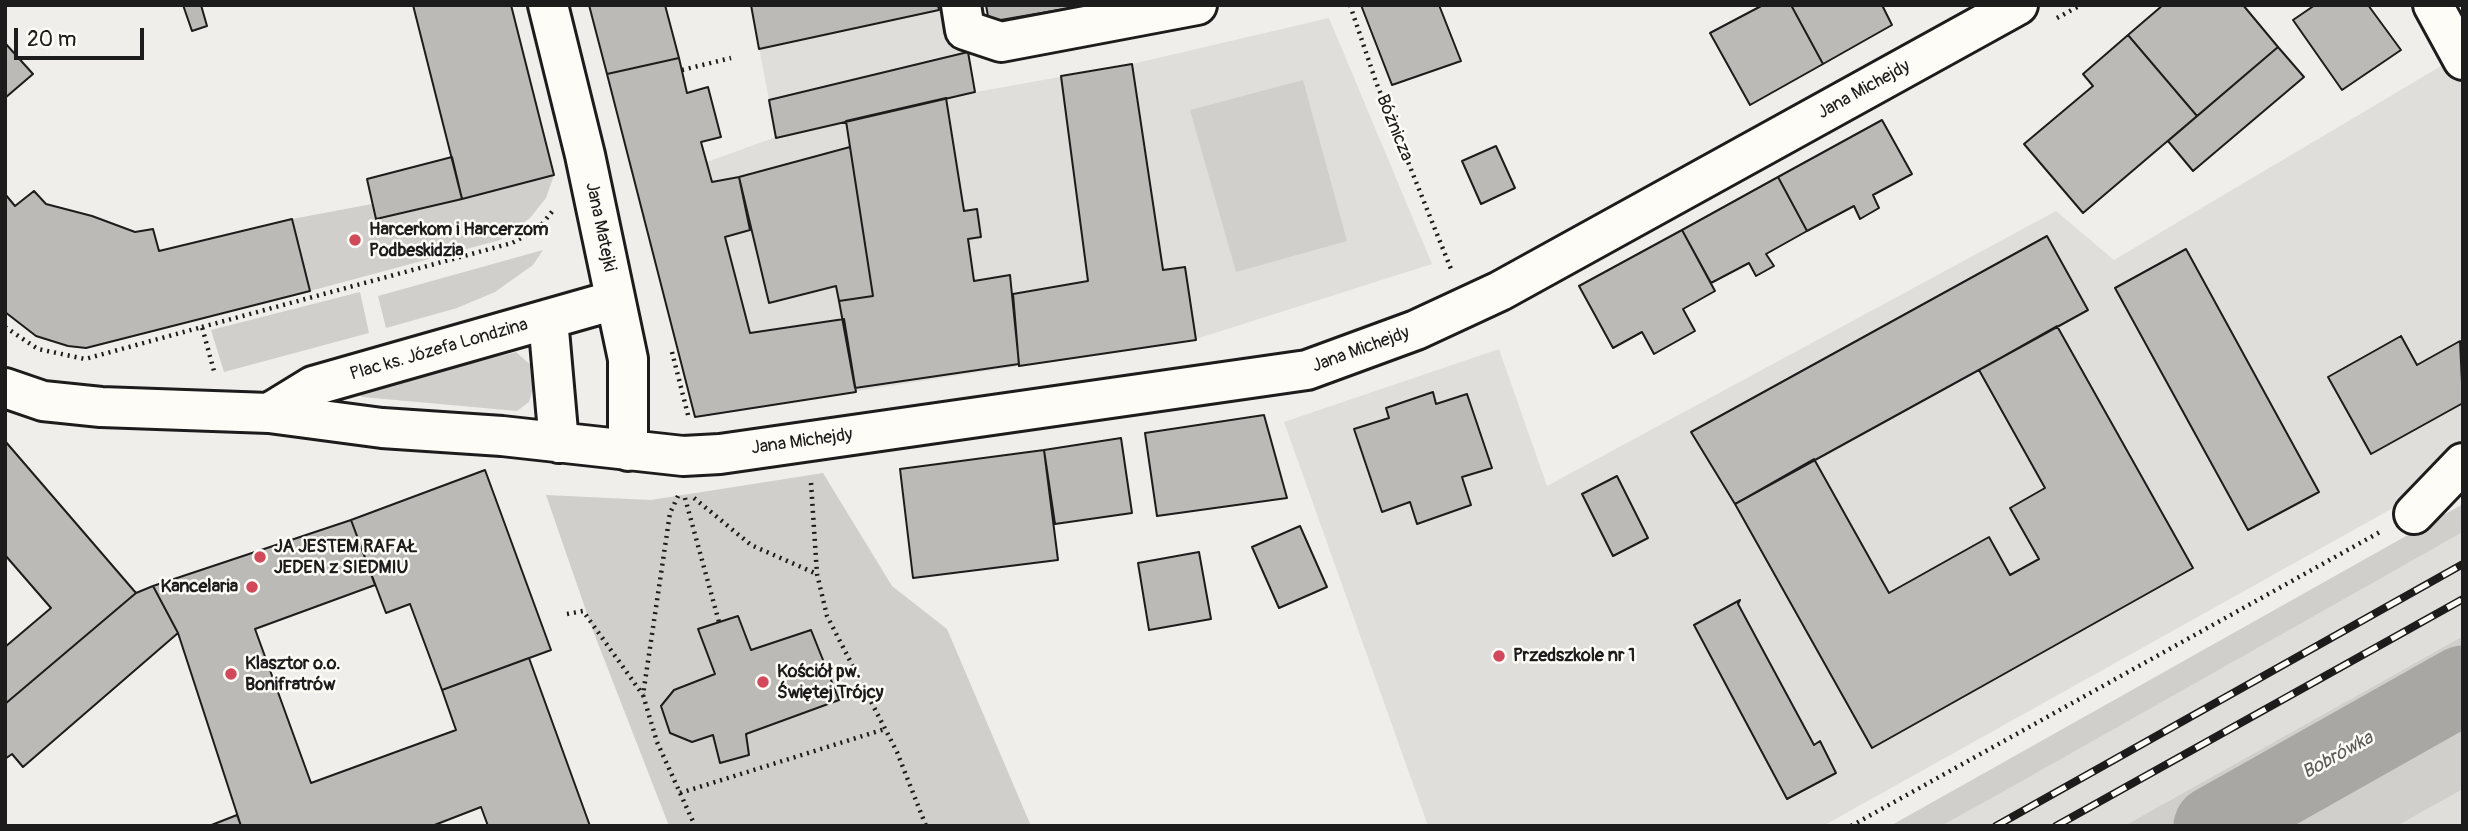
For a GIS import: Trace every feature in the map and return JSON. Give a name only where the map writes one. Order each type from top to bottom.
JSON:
[{"type":"street","name":"Jana Matejki","points":[[548,5],[585,155],[628,359],[628,451]]},
{"type":"street","points":[[961,5],[965,30],[1001,42],[1180,9]]},
{"type":"street","name":"Jana Michejdy","points":[[628,451],[683,456],[720,453],[1307,370],[1416,330],[1500,291],[2018,5]]},
{"type":"street","points":[[2433,5],[2463,60]]},
{"type":"street","name":"Plac ks. Józefa Londzina","points":[[269,413],[313,386],[615,300]]},
{"type":"street","points":[[548,319],[559,443]]},
{"type":"street","points":[[5,388],[43,401],[101,407],[269,413],[382,428],[628,451]]},
{"type":"street","points":[[2414,514],[2463,463]]},
{"type":"path","name":"Bóżnicza","points":[[1350,5],[1376,82],[1447,262]]},
{"type":"path","points":[[681,70],[731,58]]},
{"type":"path","points":[[5,327],[38,348],[85,359],[512,243],[538,229],[556,206],[568,178],[564,161],[585,155]]},
{"type":"path","points":[[202,327],[216,375]]},
{"type":"path","points":[[810,470],[817,574],[827,616],[885,729],[926,826]]},
{"type":"path","points":[[682,488],[751,545],[817,574]]},
{"type":"path","points":[[682,488],[719,622]]},
{"type":"path","points":[[643,695],[670,513],[682,488]]},
{"type":"path","points":[[1851,826],[2414,514]]},
{"type":"path","points":[[567,614],[583,611],[643,695],[657,742],[695,826]]},
{"type":"path","points":[[680,793],[885,729]]},
{"type":"shaded area","points":[[751,5],[947,5],[968,52],[976,92],[1132,64],[1329,18],[1432,264],[1196,339],[694,416],[635,180],[707,162],[776,137]]},
{"type":"shaded area","points":[[2463,53],[2463,448],[2393,508],[1823,826],[1428,826],[1284,422],[1499,349],[1547,486],[2056,211],[2114,260]]},
{"type":"shaded area","points":[[1303,80],[1347,241],[1236,272],[1190,110]]},
{"type":"shaded area","points":[[554,175],[546,198],[530,218],[500,240],[310,291],[292,219],[372,204],[377,219]]},
{"type":"shaded area","points":[[543,250],[533,265],[495,292],[457,308],[386,328],[378,296]]},
{"type":"shaded area","points":[[360,292],[369,333],[224,372],[211,330]]},
{"type":"shaded area","points":[[516,352],[533,367],[535,382],[529,402],[517,411],[362,397],[358,393]]},
{"type":"shaded area","points":[[823,473],[892,586],[947,629],[1031,826],[669,826],[592,628],[546,495],[651,500]]},
{"type":"shaded area","points":[[2463,504],[2463,532],[1990,799],[1941,826],[1890,826]]},
{"type":"shaded area","points":[[2463,532],[2463,636],[2124,826],[1941,826]]},
{"type":"shaded area","points":[[2463,636],[2463,789],[2397,826],[2124,826]]},
{"type":"shaded area","points":[[2463,789],[2463,826],[2397,826]]},
{"type":"building","points":[[183,5],[201,5],[207,26],[192,31]]},
{"type":"building","points":[[413,5],[511,5],[554,175],[462,199]]},
{"type":"building","points":[[589,5],[665,5],[679,58],[607,74]]},
{"type":"building","points":[[751,5],[938,5],[939,10],[759,49]]},
{"type":"building","points":[[986,5],[1088,5],[989,22]]},
{"type":"building","points":[[1361,5],[1439,5],[1461,61],[1392,85]]},
{"type":"building","points":[[1763,5],[1791,5],[1823,64],[1750,105],[1710,33]]},
{"type":"building","points":[[1791,5],[1882,5],[1892,25],[1823,64]]},
{"type":"building","points":[[2163,5],[2243,5],[2278,47],[2197,116],[2128,35]]},
{"type":"building","points":[[2315,5],[2368,5],[2401,50],[2342,90],[2293,20]]},
{"type":"building","points":[[2128,35],[2197,116],[2083,213],[2024,144],[2093,86],[2083,74]]},
{"type":"building","points":[[5,43],[33,74],[5,98]]},
{"type":"building","points":[[2278,47],[2304,77],[2193,171],[2168,141]]},
{"type":"building","points":[[968,52],[975,92],[776,138],[769,100]]},
{"type":"building","points":[[679,58],[687,93],[708,87],[721,137],[701,142],[712,182],[739,177],[750,230],[725,237],[750,333],[844,319],[856,392],[695,417],[607,74]]},
{"type":"building","points":[[1132,64],[1163,270],[1185,267],[1196,340],[1019,366],[1013,294],[1088,281],[1061,76]]},
{"type":"building","points":[[946,98],[964,211],[977,209],[981,237],[968,239],[974,281],[1010,275],[1019,364],[855,388],[839,301],[873,296],[846,121]]},
{"type":"building","points":[[1882,120],[1912,174],[1873,195],[1879,208],[1860,219],[1854,206],[1807,231],[1778,177]]},
{"type":"building","points":[[1496,146],[1515,188],[1481,204],[1462,161]]},
{"type":"building","points":[[850,147],[873,296],[839,301],[836,286],[769,303],[739,177]]},
{"type":"building","points":[[452,157],[462,199],[376,219],[367,179]]},
{"type":"building","points":[[1778,177],[1807,231],[1766,254],[1774,266],[1756,276],[1749,263],[1711,283],[1682,230]]},
{"type":"building","points":[[34,191],[46,204],[92,216],[135,232],[153,229],[159,251],[292,219],[310,291],[86,348],[68,346],[36,336],[5,312],[5,194],[15,206]]},
{"type":"building","points":[[1682,230],[1715,291],[1683,309],[1695,331],[1654,354],[1642,332],[1613,348],[1579,286]]},
{"type":"building","points":[[2047,236],[2088,310],[1735,504],[1691,432]]},
{"type":"building","points":[[2186,249],[2319,492],[2248,530],[2115,288]]},
{"type":"building","points":[[2057,326],[2193,568],[1872,748],[1735,504],[1814,459],[1889,593],[1989,537],[2010,575],[2039,559],[2010,508],[2045,488],[1979,370]]},
{"type":"building","points":[[2401,336],[2417,365],[2460,341],[2463,403],[2371,454],[2328,377]]},
{"type":"building","points":[[1433,392],[1436,404],[1467,394],[1492,468],[1462,477],[1471,505],[1417,524],[1410,502],[1382,512],[1354,429],[1389,418],[1386,408]]},
{"type":"building","points":[[1264,415],[1287,498],[1157,516],[1145,433]]},
{"type":"building","points":[[1121,438],[1132,513],[1055,524],[1044,450]]},
{"type":"building","points":[[5,441],[136,593],[5,704],[5,647],[51,608],[5,555]]},
{"type":"building","points":[[1044,450],[1058,560],[913,578],[900,469]]},
{"type":"building","points":[[485,470],[551,650],[442,690],[410,604],[386,613],[351,520]]},
{"type":"building","points":[[1617,476],[1648,538],[1613,556],[1582,494]]},
{"type":"building","name":"Klasztor o.o. Bonifratrów","points":[[351,520],[375,585],[255,629],[311,783],[456,730],[442,690],[529,658],[590,826],[488,826],[481,807],[432,826],[241,826],[178,633],[153,586]]},
{"type":"building","points":[[1300,526],[1327,587],[1279,608],[1252,547]]},
{"type":"building","points":[[1199,552],[1211,619],[1149,630],[1138,563]]},
{"type":"building","points":[[153,586],[178,633],[23,767],[12,754],[5,759],[5,704],[136,593]]},
{"type":"building","points":[[1740,600],[1738,604],[1814,745],[1820,741],[1836,773],[1787,799],[1694,625]]},
{"type":"building","name":"Kościół pw. Świętej Trójcy","points":[[738,616],[751,650],[811,630],[839,700],[746,734],[749,755],[720,763],[713,735],[692,742],[670,733],[661,706],[674,690],[715,674],[698,629]]},
{"type":"building","points":[[237,815],[241,826],[209,826]]},
{"type":"waterway","name":"Bobrówka","points":[[2213,826],[2463,685]]},
{"type":"railway","points":[[1996,826],[2463,564]]},
{"type":"railway","points":[[2056,826],[2463,599]]},
{"type":"place","name":"Harcerkom i Harcerzom Podbeskidzia","points":[[355,240]]},
{"type":"place","name":"JA JESTEM RAFAŁ JEDEN z SIEDMIU","points":[[260,557]]},
{"type":"place","name":"Kancelaria","points":[[252,587]]},
{"type":"place","name":"Przedszkole nr 1","points":[[1499,656]]},
{"type":"place","name":"Klasztor o.o. Bonifratrów","points":[[231,674]]},
{"type":"place","name":"Kościół pw. Świętej Trójcy","points":[[763,682]]}]
